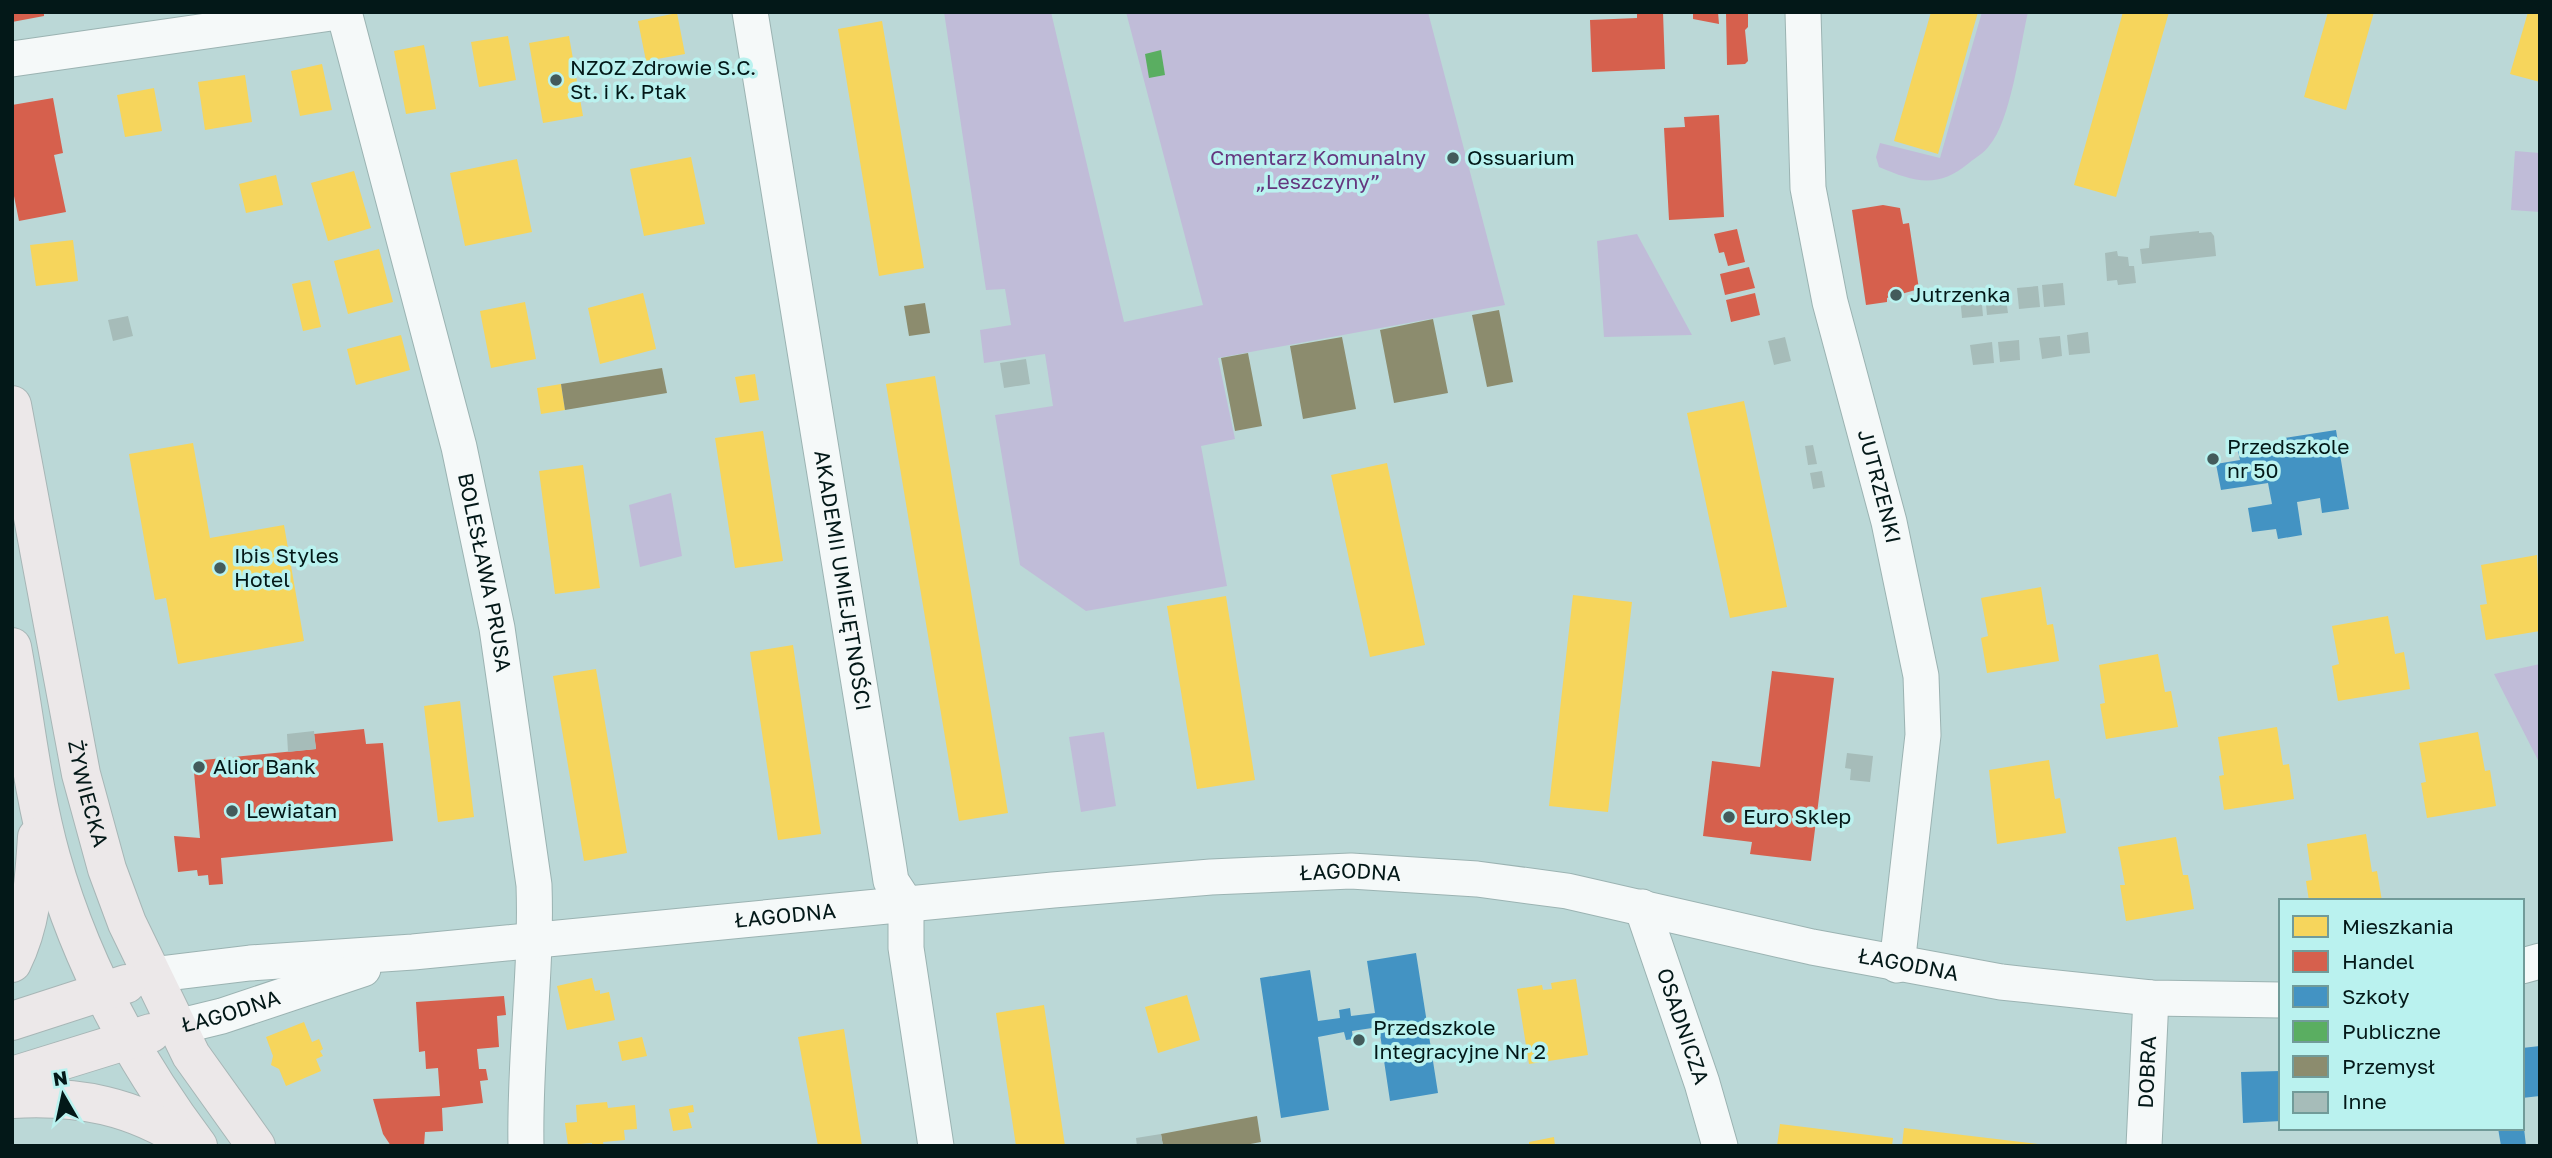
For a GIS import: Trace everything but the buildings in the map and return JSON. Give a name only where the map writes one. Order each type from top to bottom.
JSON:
[{"type":"main road","name":"ŻYWIECKA","points":[[12,405],[92,819],[127,923],[191,1055],[256,1146]]},
{"type":"main road","points":[[12,647],[39,800],[61,888],[102,993],[153,1085],[195,1146]]},
{"type":"main road","points":[[12,963],[31,911],[39,800]]},
{"type":"main road","points":[[12,1021],[151,975]]},
{"type":"main road","name":"ŁAGODNA","points":[[12,1076],[126,1039],[177,1027]]},
{"type":"main road","points":[[12,1099],[49,1097],[106,1104],[157,1124],[195,1146]]},
{"type":"street","points":[[12,59],[338,12]]},
{"type":"street","name":"BOLESŁAWA PRUSA","points":[[344,12],[456,433],[497,628],[534,885],[534,941],[526,1072],[526,1146]]},
{"type":"street","name":"AKADEMII UMIEJĘTNOŚCI","points":[[750,12],[891,881],[906,904],[906,948],[936,1146]]},
{"type":"street","name":"JUTRZENKI","points":[[1803,12],[1808,188],[1830,302],[1889,522],[1921,676],[1923,735],[1897,965]]},
{"type":"street","name":"ŁAGODNA","points":[[151,975],[250,963],[413,952],[1211,877],[1351,871],[1516,883],[1642,907],[1897,965],[2001,982],[2151,998],[2279,1000]]},
{"type":"street","name":"OSADNICZA","points":[[1642,907],[1720,1146]]},
{"type":"street","name":"ŁAGODNA","points":[[177,1027],[222,1016],[413,952]]},
{"type":"street","name":"DOBRA","points":[[2144,1146],[2151,998]]},
{"type":"green space","name":"Cmentarz Komunalny „Leszczyny”","points":[[944,12],[1051,12],[1124,322],[1203,305],[1126,12],[1428,12],[1505,305],[1218,358],[1235,439],[1201,446],[1227,586],[1086,611],[1020,565],[995,415],[1053,406],[1045,354],[984,363],[980,330],[1011,325],[1005,289],[986,290]]},
{"type":"green space","points":[[1982,12],[2028,12],[2009,102],[1997,134],[1982,153],[1947,177],[1936,180],[1915,179],[1879,167],[1876,157],[1880,143],[1940,158]]},
{"type":"green space","points":[[2515,151],[2540,153],[2540,212],[2511,210]]},
{"type":"green space","points":[[1637,234],[1692,335],[1604,337],[1597,241]]},
{"type":"green space","points":[[671,493],[682,556],[640,567],[629,505]]},
{"type":"green space","points":[[2540,664],[2540,764],[2494,674]]},
{"type":"green space","points":[[1104,732],[1116,806],[1081,812],[1069,737]]},
{"type":"place","name":"NZOZ Zdrowie S.C. St. i K. Ptak","points":[[556,80]]},
{"type":"place","name":"Ossuarium","points":[[1453,158]]},
{"type":"place","name":"Jutrzenka","points":[[1896,295]]},
{"type":"place","name":"Przedszkole nr 50","points":[[2213,459]]},
{"type":"place","name":"Ibis Styles Hotel","points":[[220,568]]},
{"type":"place","name":"Alior Bank","points":[[199,767]]},
{"type":"place","name":"Lewiatan","points":[[232,811]]},
{"type":"place","name":"Euro Sklep","points":[[1729,817]]},
{"type":"place","name":"Przedszkole Integracyjne Nr 2","points":[[1359,1040]]}]
